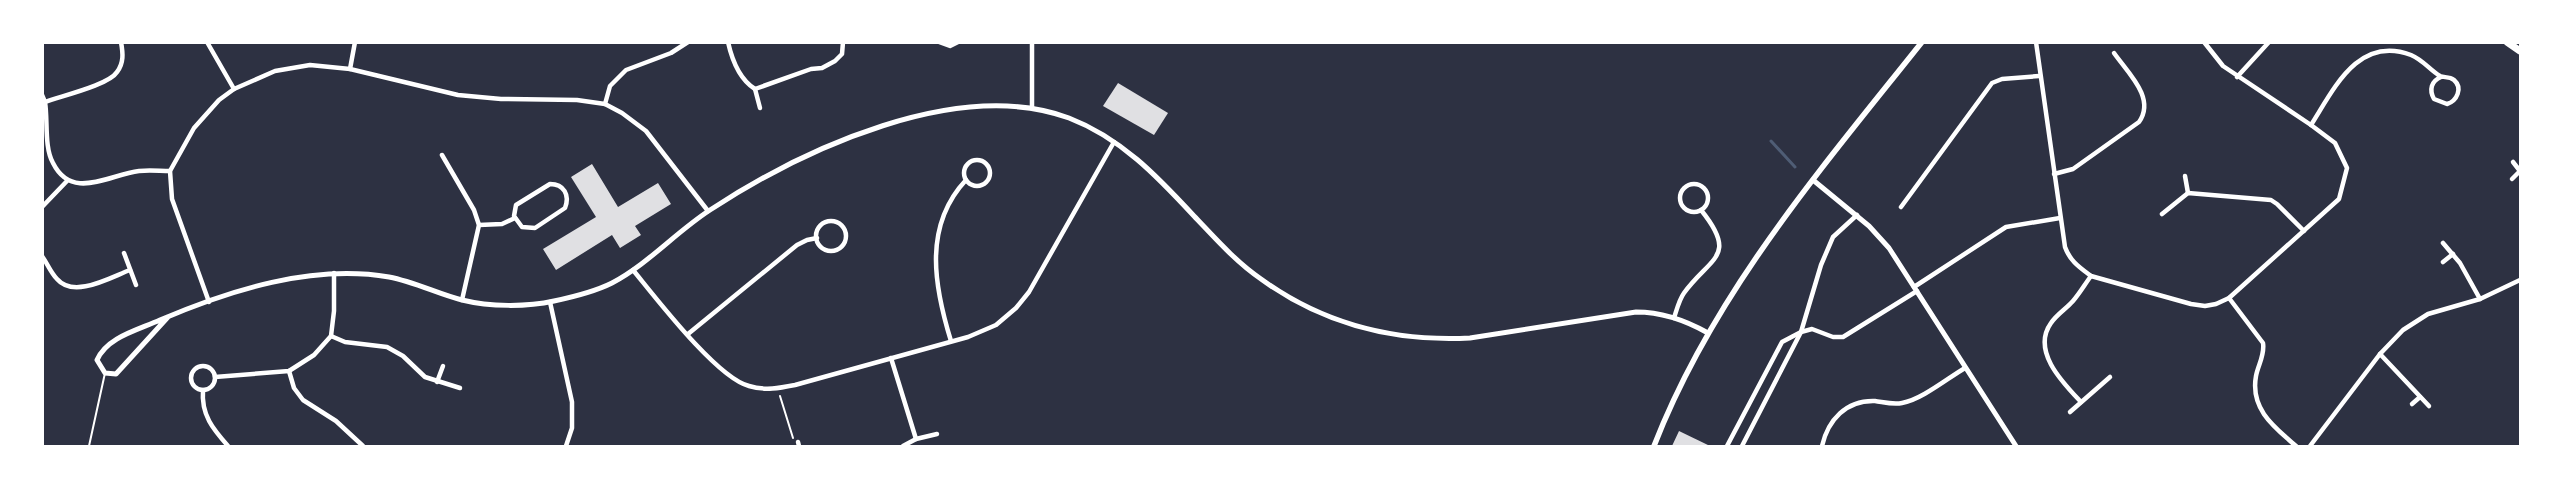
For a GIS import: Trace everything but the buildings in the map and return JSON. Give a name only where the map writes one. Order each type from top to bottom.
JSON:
[{"type":"main road","points":[[1654,446],[1679,389],[1708,333],[1737,285],[1813,180],[1922,42]]},
{"type":"main road","points":[[2507,42],[2520,51]]},
{"type":"street","points":[[46,102],[97,84],[117,74],[123,61],[121,42]]},
{"type":"street","points":[[207,42],[234,89]]},
{"type":"street","points":[[350,70],[355,42]]},
{"type":"street","points":[[605,104],[610,86],[626,70],[671,53],[688,42]]},
{"type":"street","points":[[728,42],[731,56],[740,75],[747,84],[755,89],[760,108]]},
{"type":"street","points":[[755,89],[811,69],[822,68],[835,61],[842,54],[843,42]]},
{"type":"street","points":[[939,42],[950,46],[958,42]]},
{"type":"street","points":[[1032,42],[1032,107]]},
{"type":"street","points":[[2036,42],[2039,76],[2060,218],[2068,257],[2075,265],[2091,276],[2191,304],[2205,306],[2229,298],[2339,199],[2347,168],[2335,144],[2311,125],[2237,77],[2223,66],[2204,42]]},
{"type":"street","points":[[2237,77],[2269,42]]},
{"type":"street","points":[[2311,125],[2344,72],[2366,56],[2390,51],[2414,56],[2441,77],[2454,80],[2458,88],[2457,96],[2447,104],[2438,102],[2432,95],[2434,82],[2441,77]]},
{"type":"street","points":[[2054,174],[2073,168],[2139,122],[2145,113],[2144,96],[2114,52]]},
{"type":"street","points":[[209,302],[172,200],[170,171],[194,128],[219,100],[234,89],[275,71],[310,65],[350,70],[458,95],[501,99],[577,100],[605,104],[622,113],[646,131],[708,212]]},
{"type":"street","points":[[1901,207],[1992,83],[2002,79],[2039,76]]},
{"type":"street","points":[[42,95],[46,102],[52,163],[67,181],[78,184],[95,183],[140,171],[170,171]]},
{"type":"street","points":[[168,317],[116,374],[105,373],[97,360],[108,345],[168,317],[273,282],[334,273],[363,274],[394,278],[462,300],[503,304],[550,302],[595,290],[633,270],[708,212],[751,185],[824,148],[911,118],[950,109],[987,104],[1032,107],[1068,118],[1094,129],[1114,142],[1160,179],[1218,240],[1259,278],[1302,305],[1350,325],[1394,336],[1443,340],[1470,338],[1636,312],[1654,312],[1674,318],[1708,333]]},
{"type":"street","points":[[633,270],[725,374],[748,386],[778,388],[891,358],[985,330],[1016,308],[1029,292],[1114,142]]},
{"type":"street","points":[[442,154],[474,210],[479,225],[462,300]]},
{"type":"street","points":[[980,160],[988,166],[989,177],[984,184],[973,185],[966,180],[964,172],[970,162],[980,160]]},
{"type":"street","points":[[2512,179],[2520,171],[2513,162]]},
{"type":"street","points":[[2185,176],[2188,193]]},
{"type":"street","points":[[951,341],[936,289],[935,255],[942,221],[953,195],[966,180]]},
{"type":"street","points":[[1813,180],[1857,216],[1889,248],[2016,446]]},
{"type":"street","points":[[42,207],[67,181]]},
{"type":"street","points":[[1693,184],[1705,189],[1708,200],[1701,210],[1689,211],[1682,206],[1680,198],[1686,187],[1693,184]]},
{"type":"street","points":[[557,185],[565,192],[567,200],[565,208],[535,228],[522,227],[515,218],[514,209],[518,202],[544,186],[557,185]]},
{"type":"street","points":[[2162,214],[2188,193],[2271,200],[2304,231]]},
{"type":"street","points":[[1674,318],[1685,292],[1715,261],[1719,250],[1719,240],[1712,225],[1701,210]]},
{"type":"street","points":[[1742,446],[1801,332],[1821,265],[1833,237],[1857,216]]},
{"type":"street","points":[[479,225],[502,224],[515,218]]},
{"type":"street","points":[[1727,446],[1779,345],[1801,332],[1812,329],[1833,337],[1843,337],[2006,227],[2060,218]]},
{"type":"street","points":[[830,221],[840,223],[846,232],[845,243],[836,250],[825,250],[817,238],[818,228],[830,221]]},
{"type":"street","points":[[688,334],[797,245],[817,238]]},
{"type":"street","points":[[2443,243],[2460,263],[2480,299]]},
{"type":"street","points":[[124,253],[136,285]]},
{"type":"street","points":[[2443,262],[2452,254]]},
{"type":"street","points":[[42,256],[58,280],[68,287],[80,287],[130,270]]},
{"type":"street","points":[[215,376],[289,371],[314,355],[331,336],[334,311],[334,273]]},
{"type":"street","points":[[2081,402],[2057,376],[2046,348],[2046,335],[2049,325],[2072,301],[2091,276]]},
{"type":"street","points":[[2310,446],[2380,354],[2403,330],[2428,314],[2480,299],[2520,281]]},
{"type":"street","points":[[2229,298],[2263,343],[2264,350],[2256,377],[2259,407],[2266,420],[2296,446]]},
{"type":"street","points":[[550,302],[572,402],[572,428],[566,446]]},
{"type":"street","points":[[331,336],[345,342],[387,347],[403,356],[425,377],[460,388]]},
{"type":"street","points":[[2380,354],[2429,406]]},
{"type":"street","points":[[891,358],[916,439]]},
{"type":"street","points":[[437,382],[443,366]]},
{"type":"street","points":[[203,390],[192,384],[191,377],[193,371],[198,367],[207,367],[215,376]]},
{"type":"street","points":[[1822,446],[1824,437],[1837,415],[1848,406],[1868,401],[1902,403],[1912,400],[1965,368]]},
{"type":"street","points":[[289,371],[294,388],[303,400],[336,421],[363,446]]},
{"type":"street","points":[[203,390],[213,384],[215,376]]},
{"type":"street","points":[[2070,412],[2110,377]]},
{"type":"street","points":[[203,390],[203,407],[208,423],[228,446]]},
{"type":"street","points":[[2412,404],[2420,396]]},
{"type":"street","points":[[903,446],[916,439],[937,434]]},
{"type":"lane","points":[[89,446],[105,373]]},
{"type":"path","points":[[778,388],[791,436],[798,444]]},
{"type":"waterway","points":[[1771,141],[1795,167]]}]
